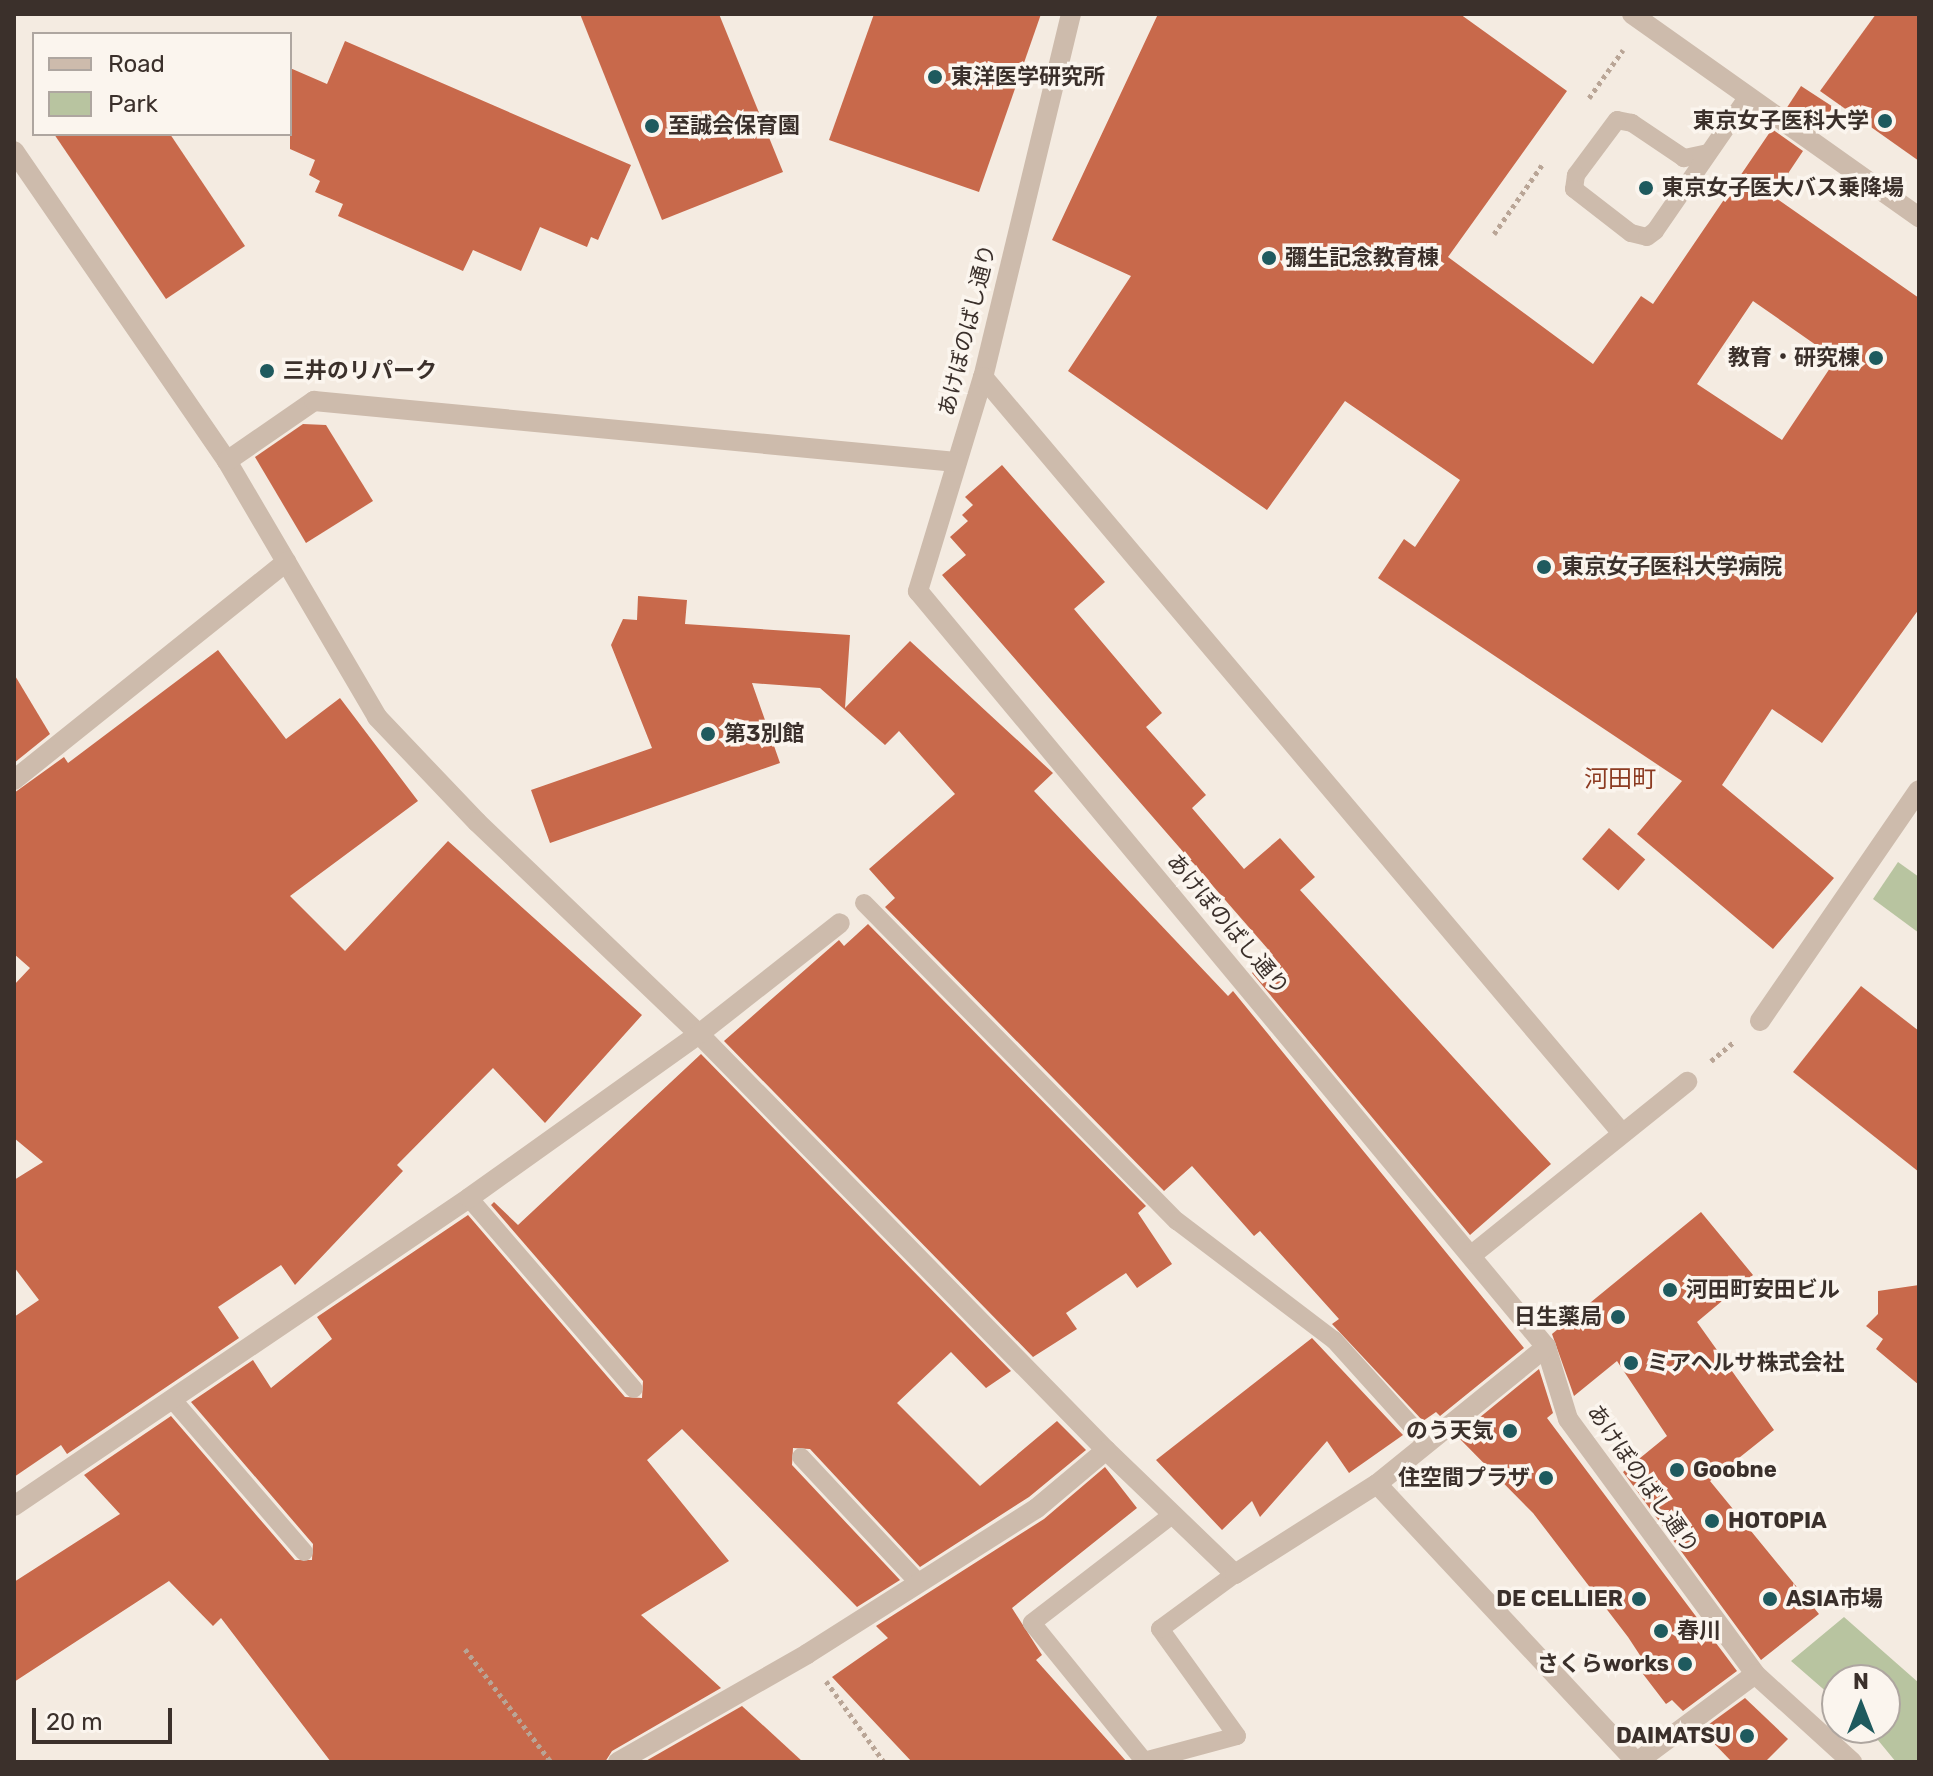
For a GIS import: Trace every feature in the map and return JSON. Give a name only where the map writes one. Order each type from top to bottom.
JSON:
[{"type":"street","name":"あけぼのばし通り","points":[[1071,14],[983,377],[918,591],[1473,1254],[1546,1347],[1568,1419],[1755,1674],[1852,1762]]},
{"type":"street","points":[[1632,14],[1919,217]]},
{"type":"street","points":[[14,151],[227,461],[377,717],[477,822],[699,1034],[1106,1450],[1235,1574],[1377,1484],[1546,1347]]},
{"type":"street","points":[[983,377],[1621,1132]]},
{"type":"street","points":[[227,461],[314,401],[956,462]]},
{"type":"street","points":[[14,780],[286,562]]},
{"type":"street","points":[[1760,1021],[1919,790]]},
{"type":"street","points":[[14,1506],[469,1198],[699,1034],[840,923]]},
{"type":"street","points":[[1473,1254],[1687,1082]]},
{"type":"street","points":[[618,1762],[807,1654],[1037,1508],[1106,1450]]},
{"type":"street","points":[[1377,1484],[1636,1762],[1755,1674]]},
{"type":"lane","points":[[1708,153],[1684,158],[1632,123],[1617,120],[1576,175],[1574,189],[1631,233],[1647,237],[1708,153],[1748,96]]},
{"type":"lane","points":[[864,903],[1177,1221],[1334,1340],[1427,1443]]},
{"type":"lane","points":[[469,1198],[634,1389]]},
{"type":"lane","points":[[172,1399],[304,1552]]},
{"type":"lane","points":[[801,1457],[919,1583]]},
{"type":"lane","points":[[1172,1515],[1032,1623],[1144,1761],[1237,1736],[1160,1629],[1235,1574]]},
{"type":"path","points":[[1687,1082],[1760,1021]]},
{"type":"path","points":[[465,1649],[551,1762]]},
{"type":"path","points":[[807,1654],[884,1762]]},
{"type":"green space","points":[[1898,862],[1919,877],[1919,933],[1873,899]]},
{"type":"green space","points":[[1844,1617],[1897,1664],[1821,1664],[1821,1687],[1791,1661]]},
{"type":"green space","points":[[1901,1667],[1919,1683],[1919,1762],[1896,1762],[1881,1744],[1901,1744]]},
{"type":"building","points":[[580,14],[719,14],[783,172],[662,220]]},
{"type":"building","name":"東洋医学研究所","points":[[874,14],[1041,14],[979,192],[829,140]]},
{"type":"building","points":[[1158,14],[1460,14],[1567,91],[1448,257],[1593,364],[1641,296],[1653,304],[1772,129],[1803,151],[1773,196],[1919,298],[1919,609],[1822,743],[1772,709],[1722,785],[1834,878],[1773,949],[1637,834],[1682,781],[1378,578],[1404,539],[1415,547],[1460,480],[1345,401],[1267,510],[1068,371],[1131,276],[1052,240]],"holes":[[[1753,301],[1836,359],[1782,440],[1697,384]]]},
{"type":"building","points":[[1876,14],[1919,14],[1919,161],[1820,91]]},
{"type":"building","points":[[345,41],[631,165],[598,240],[591,237],[587,247],[540,227],[521,271],[473,250],[463,271],[338,216],[343,204],[315,192],[320,181],[309,175],[315,160],[290,149],[292,69],[327,84]]},
{"type":"building","points":[[1801,86],[1833,107],[1819,129],[1787,108]]},
{"type":"building","points":[[55,136],[171,136],[245,246],[166,299]]},
{"type":"building","points":[[303,424],[326,425],[373,501],[306,543],[255,457]]},
{"type":"building","points":[[1002,465],[1105,582],[1074,609],[1162,713],[1146,727],[1206,795],[1192,808],[1244,869],[1280,838],[1315,877],[1300,890],[1551,1164],[1470,1235],[1252,973],[1273,955],[942,575],[966,555],[950,537],[968,521],[962,515],[973,505],[965,497]]},
{"type":"building","points":[[638,596],[687,600],[685,624],[850,635],[845,708],[910,641],[1053,773],[1034,791],[1228,996],[1233,991],[1524,1348],[1440,1416],[1436,1412],[1423,1421],[1332,1324],[1339,1319],[1260,1231],[1254,1236],[1192,1166],[1164,1191],[885,907],[895,898],[869,869],[955,794],[899,731],[885,745],[820,688],[752,683],[780,763],[550,843],[531,790],[652,748],[611,645],[623,619],[637,620]]},
{"type":"building","points":[[218,650],[286,739],[340,698],[418,801],[290,896],[345,951],[448,841],[642,1015],[545,1123],[493,1068],[397,1165],[403,1171],[295,1285],[281,1265],[218,1307],[239,1338],[67,1454],[61,1445],[14,1477],[14,1317],[39,1300],[14,1267],[14,1180],[43,1162],[14,1138],[14,985],[30,968],[14,954],[14,793],[64,757],[68,763]]},
{"type":"building","points":[[14,674],[50,734],[14,763]]},
{"type":"building","points":[[1609,828],[1645,859],[1618,890],[1582,859]]},
{"type":"building","points":[[868,924],[1146,1206],[1138,1213],[1172,1264],[1137,1288],[1126,1273],[1066,1313],[1077,1329],[1033,1357],[724,1041],[839,940],[844,946]]},
{"type":"building","points":[[1861,986],[1919,1031],[1919,1172],[1793,1072]]},
{"type":"building","points":[[701,1054],[1011,1371],[986,1388],[951,1352],[897,1403],[980,1486],[1057,1421],[1086,1450],[1029,1497],[920,1567],[810,1449],[793,1448],[792,1465],[900,1580],[857,1607],[682,1429],[647,1460],[729,1561],[641,1615],[721,1688],[612,1751],[605,1762],[331,1762],[221,1618],[213,1626],[169,1581],[14,1682],[14,1582],[120,1514],[84,1475],[171,1416],[295,1560],[312,1560],[313,1544],[191,1402],[253,1360],[271,1388],[332,1339],[317,1317],[468,1215],[625,1397],[642,1398],[643,1381],[491,1205],[494,1202],[518,1225]]},
{"type":"building","points":[[1701,1212],[1753,1275],[1697,1322],[1774,1430],[1710,1481],[1819,1614],[1761,1660],[1623,1472],[1667,1436],[1617,1361],[1574,1396],[1552,1334]]},
{"type":"building","points":[[1919,1285],[1919,1385],[1876,1349],[1883,1339],[1866,1326],[1878,1314],[1878,1291]]},
{"type":"building","points":[[1312,1338],[1403,1435],[1349,1473],[1327,1441],[1260,1517],[1252,1501],[1222,1530],[1156,1460]]},
{"type":"building","points":[[1539,1369],[1553,1413],[1547,1418],[1737,1671],[1683,1711],[1672,1700],[1666,1704],[1643,1674],[1649,1669],[1628,1637],[1533,1513],[1457,1436]]},
{"type":"building","points":[[1105,1467],[1137,1508],[1012,1608],[1042,1655],[1036,1660],[1127,1762],[912,1762],[832,1677],[888,1638],[876,1626],[1044,1519]]},
{"type":"building","points":[[1745,1698],[1788,1739],[1765,1762],[1732,1762],[1701,1730]]},
{"type":"building","points":[[742,1706],[803,1762],[644,1762]]},
{"type":"place","name":"東洋医学研究所","points":[[935,77]]},
{"type":"place","name":"東京女子医科大学","points":[[1885,121]]},
{"type":"place","name":"至誠会保育園","points":[[652,126]]},
{"type":"place","name":"東京女子医大バス乗降場","points":[[1646,188]]},
{"type":"place","name":"彌生記念教育棟","points":[[1269,258]]},
{"type":"place","name":"教育・研究棟","points":[[1876,358]]},
{"type":"place","name":"三井のリパーク","points":[[267,371]]},
{"type":"place","name":"東京女子医科大学病院","points":[[1544,567]]},
{"type":"place","name":"第3別館","points":[[708,734]]},
{"type":"place","name":"河田町安田ビル","points":[[1670,1290]]},
{"type":"place","name":"日生薬局","points":[[1618,1317]]},
{"type":"place","name":"ミアヘルサ株式会社","points":[[1631,1363]]},
{"type":"place","name":"のう天気","points":[[1510,1431]]},
{"type":"place","name":"Goobne","points":[[1677,1470]]},
{"type":"place","name":"住空間プラザ","points":[[1546,1478]]},
{"type":"place","name":"HOTOPIA","points":[[1712,1521]]},
{"type":"place","name":"DE CELLIER","points":[[1639,1599]]},
{"type":"place","name":"ASIA市場","points":[[1770,1599]]},
{"type":"place","name":"春川","points":[[1661,1631]]},
{"type":"place","name":"さくらworks","points":[[1685,1664]]},
{"type":"place","name":"DAIMATSU","points":[[1747,1736]]},
{"type":"district","name":"河田町","points":[[1620,780]]}]
